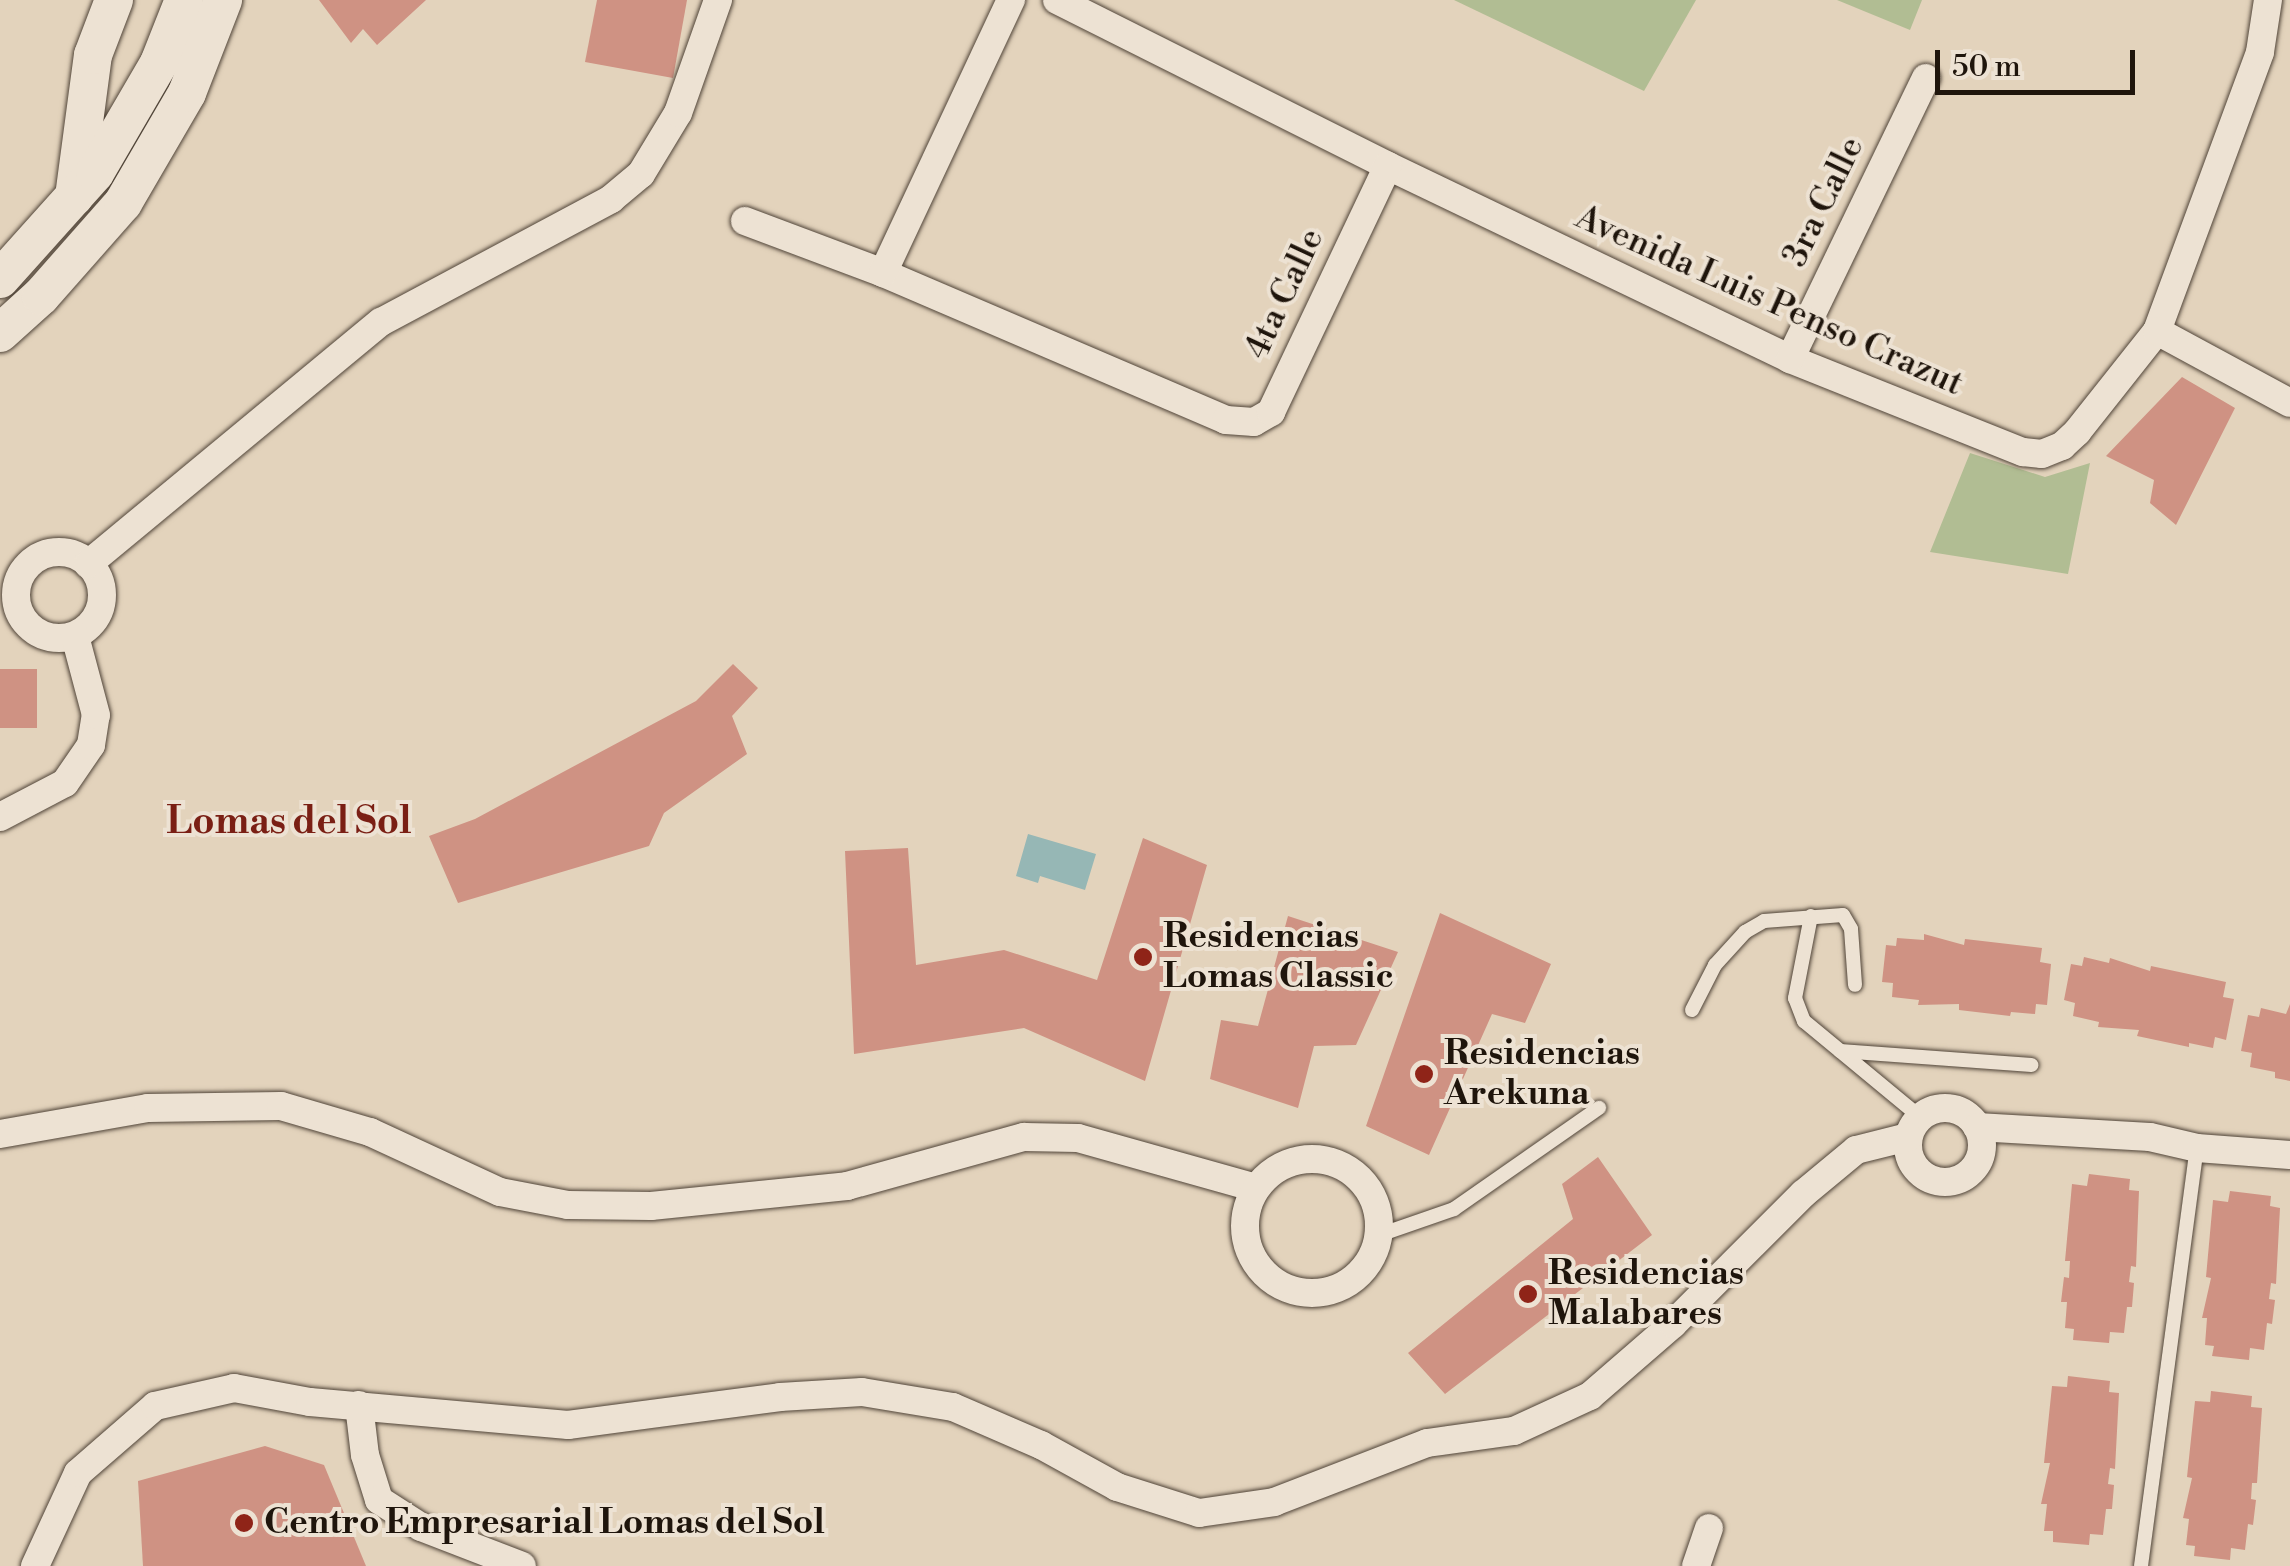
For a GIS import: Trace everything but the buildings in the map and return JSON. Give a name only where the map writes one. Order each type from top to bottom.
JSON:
[{"type":"main road","points":[[74,199],[93,55],[114,0]]},
{"type":"main road","points":[[0,279],[74,199],[128,121],[184,0]]},
{"type":"main road","points":[[0,333],[42,296],[123,204],[157,152],[205,52],[223,0]]},
{"type":"main road","points":[[205,52],[251,0]]},
{"type":"street","points":[[88,564],[380,322],[610,198],[641,174],[678,113],[718,0]]},
{"type":"street","points":[[745,221],[882,273],[1010,0]]},
{"type":"street","name":"Avenida Luis Penso Crazut","points":[[1056,0],[1790,360],[2023,452],[2042,454],[2062,446],[2077,432],[2157,331],[2260,52],[2268,0]]},
{"type":"street","name":"3ra Calle","points":[[1790,360],[1926,78]]},
{"type":"street","name":"4ta Calle","points":[[882,273],[1226,420],[1254,422],[1271,412],[1388,166]]},
{"type":"street","points":[[2157,331],[2290,403]]},
{"type":"street","points":[[69,554],[88,564],[102,596],[94,620],[75,636],[57,638],[40,634],[25,623],[8,595],[22,572],[38,558],[69,554]]},
{"type":"street","points":[[0,817],[65,783],[91,745],[96,715],[75,636]]},
{"type":"street","points":[[0,1134],[148,1108],[281,1106],[370,1132],[500,1192],[568,1205],[651,1206],[847,1186],[1024,1137],[1078,1138],[1256,1188]]},
{"type":"street","points":[[35,1566],[78,1473],[156,1406],[234,1388],[310,1402],[568,1425],[762,1399],[862,1392],[953,1406],[1041,1445],[1118,1487],[1199,1513],[1274,1502],[1427,1443],[1514,1432],[1590,1396],[1674,1324],[1804,1194],[1856,1150],[1914,1127],[1930,1110],[1954,1108],[1977,1127],[2150,1137],[2196,1148],[2290,1155]]},
{"type":"street","points":[[1914,1127],[1912,1162],[1919,1172],[1942,1182],[1966,1176],[1980,1156],[1977,1127]]},
{"type":"street","points":[[1314,1158],[1336,1163],[1356,1174],[1370,1192],[1378,1213],[1379,1235],[1372,1257],[1354,1281],[1320,1292],[1299,1292],[1270,1277],[1250,1251],[1244,1230],[1256,1188],[1272,1171],[1314,1158]]},
{"type":"street","points":[[359,1405],[365,1456],[380,1500],[421,1526],[522,1566]]},
{"type":"street","points":[[1696,1566],[1709,1528]]},
{"type":"lane","points":[[1692,1010],[1715,965],[1746,932],[1764,920],[1843,915],[1852,929],[1855,985]]},
{"type":"lane","points":[[1811,916],[1795,998],[1804,1021],[1840,1050],[1914,1127]]},
{"type":"lane","points":[[1840,1050],[2030,1065]]},
{"type":"lane","points":[[1379,1235],[1454,1209],[1599,1108]]},
{"type":"lane","points":[[2141,1566],[2196,1148]]},
{"type":"green space","points":[[1454,0],[1696,0],[1644,91]]},
{"type":"green space","points":[[1837,0],[1922,0],[1910,30]]},
{"type":"green space","points":[[1970,453],[2045,477],[2090,463],[2068,574],[1930,552]]},
{"type":"water","points":[[1028,834],[1096,854],[1085,890],[1040,876],[1038,883],[1016,876]]},
{"type":"place","name":"Residencias Lomas Classic","points":[[1143,957]]},
{"type":"place","name":"Residencias Arekuna","points":[[1424,1074]]},
{"type":"place","name":"Residencias Malabares","points":[[1528,1294]]},
{"type":"place","name":"Centro Empresarial Lomas del Sol","points":[[244,1523]]},
{"type":"district","name":"Lomas del Sol","points":[[289,822]]}]
